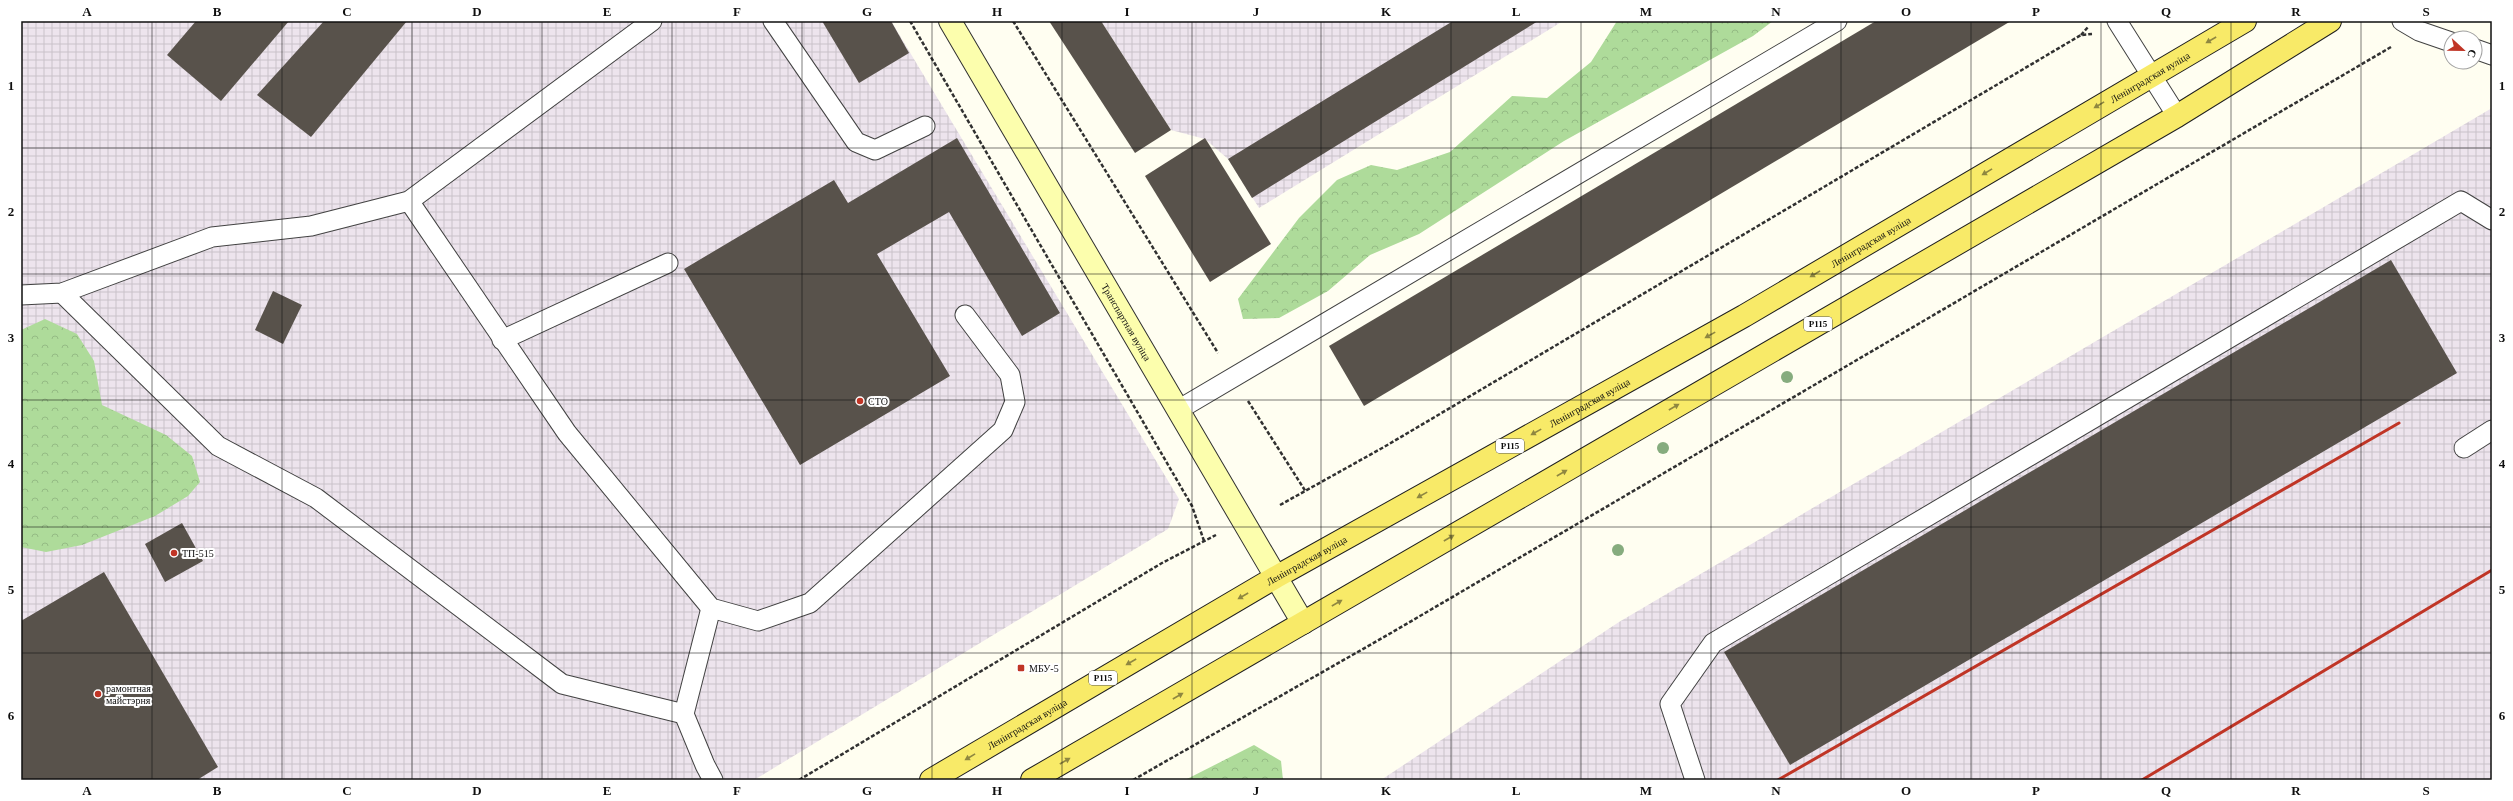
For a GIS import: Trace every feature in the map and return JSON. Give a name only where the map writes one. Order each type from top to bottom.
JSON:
[{"type":"main road","name":"Транспартная вуліца","points":[[950,21],[1303,622]]},
{"type":"main road","name":"Ленінградская вуліца","points":[[931,780],[1276,577],[1744,316],[2151,74],[2245,21]]},
{"type":"main road","name":"Р115","points":[[1032,780],[2176,116],[2330,21]]},
{"type":"lane","points":[[21,295],[62,293],[212,237],[311,226],[409,201],[652,21]]},
{"type":"lane","points":[[773,21],[856,142],[875,150],[925,126]]},
{"type":"lane","points":[[1178,410],[1837,21]]},
{"type":"lane","points":[[2402,21],[2419,31],[2443,39]]},
{"type":"lane","points":[[2121,27],[2176,116]]},
{"type":"lane","points":[[409,201],[502,340],[567,433],[711,608],[758,621],[810,603],[1003,430],[1016,402],[1010,376],[965,315]]},
{"type":"lane","points":[[1695,780],[1670,704],[1713,643],[2461,201],[2492,220]]},
{"type":"lane","points":[[502,340],[668,263]]},
{"type":"lane","points":[[62,293],[218,446],[316,498],[562,684],[684,714]]},
{"type":"lane","points":[[2464,448],[2492,430]]},
{"type":"lane","points":[[711,608],[684,714],[705,765],[714,780]]},
{"type":"path","points":[[910,21],[1192,506],[1204,541]]},
{"type":"path","points":[[1013,21],[1233,377],[1306,492]]},
{"type":"path","points":[[1280,505],[1306,492],[2081,35],[2121,27]]},
{"type":"path","points":[[1133,780],[1405,625],[2419,31]]},
{"type":"path","points":[[799,780],[1162,563],[1216,535]]},
{"type":"shaded area","points":[[21,21],[891,21],[1179,499],[1168,529],[754,780],[21,780]]},
{"type":"shaded area","points":[[1101,21],[1563,21],[1259,208],[1228,159],[1205,139],[1171,130]]},
{"type":"shaded area","points":[[2492,108],[2492,780],[1381,780],[1619,622]]},
{"type":"green space","points":[[1617,21],[1773,21],[1753,36],[1564,141],[1419,234],[1370,255],[1328,291],[1279,318],[1243,319],[1238,299],[1299,218],[1337,180],[1371,165],[1397,170],[1450,152],[1512,96],[1547,98],[1591,62]]},
{"type":"green space","points":[[45,319],[77,334],[94,361],[102,405],[166,435],[192,456],[200,482],[188,496],[155,516],[82,545],[46,552],[21,547],[21,330]]},
{"type":"green space","points":[[1254,745],[1281,761],[1283,780],[1185,780]]},
{"type":"building","points":[[196,21],[289,21],[221,101],[167,55]]},
{"type":"building","points":[[324,21],[407,21],[311,137],[257,95]]},
{"type":"building","points":[[822,21],[891,21],[909,53],[859,83]]},
{"type":"building","points":[[1049,21],[1101,21],[1171,130],[1135,153]]},
{"type":"building","points":[[1453,21],[1538,21],[1252,198],[1228,159]]},
{"type":"building","points":[[1876,21],[2011,21],[1364,406],[1329,346]]},
{"type":"building","points":[[957,138],[1060,313],[1022,336],[949,212],[877,254],[950,376],[800,465],[684,269],[834,180],[848,203]]},
{"type":"building","points":[[1205,138],[1271,244],[1210,282],[1145,176]]},
{"type":"building","points":[[2391,260],[2457,373],[1790,765],[1724,652]]},
{"type":"building","points":[[273,291],[302,305],[283,344],[255,330]]},
{"type":"building","name":"ТП-515","points":[[182,523],[203,561],[165,582],[145,544]]},
{"type":"building","name":"рамонтная майстэрня","points":[[104,572],[218,767],[197,780],[21,780],[21,621]]},
{"type":"railway","points":[[1778,780],[2399,423]]},
{"type":"railway","points":[[2142,780],[2492,570]]},
{"type":"place","name":"СТО","points":[[860,401]]},
{"type":"place","name":"ТП-515","points":[[174,553]]},
{"type":"place","name":"МБУ-5","points":[[1021,668]]},
{"type":"place","name":"рамонтная майстэрня","points":[[98,694]]}]
